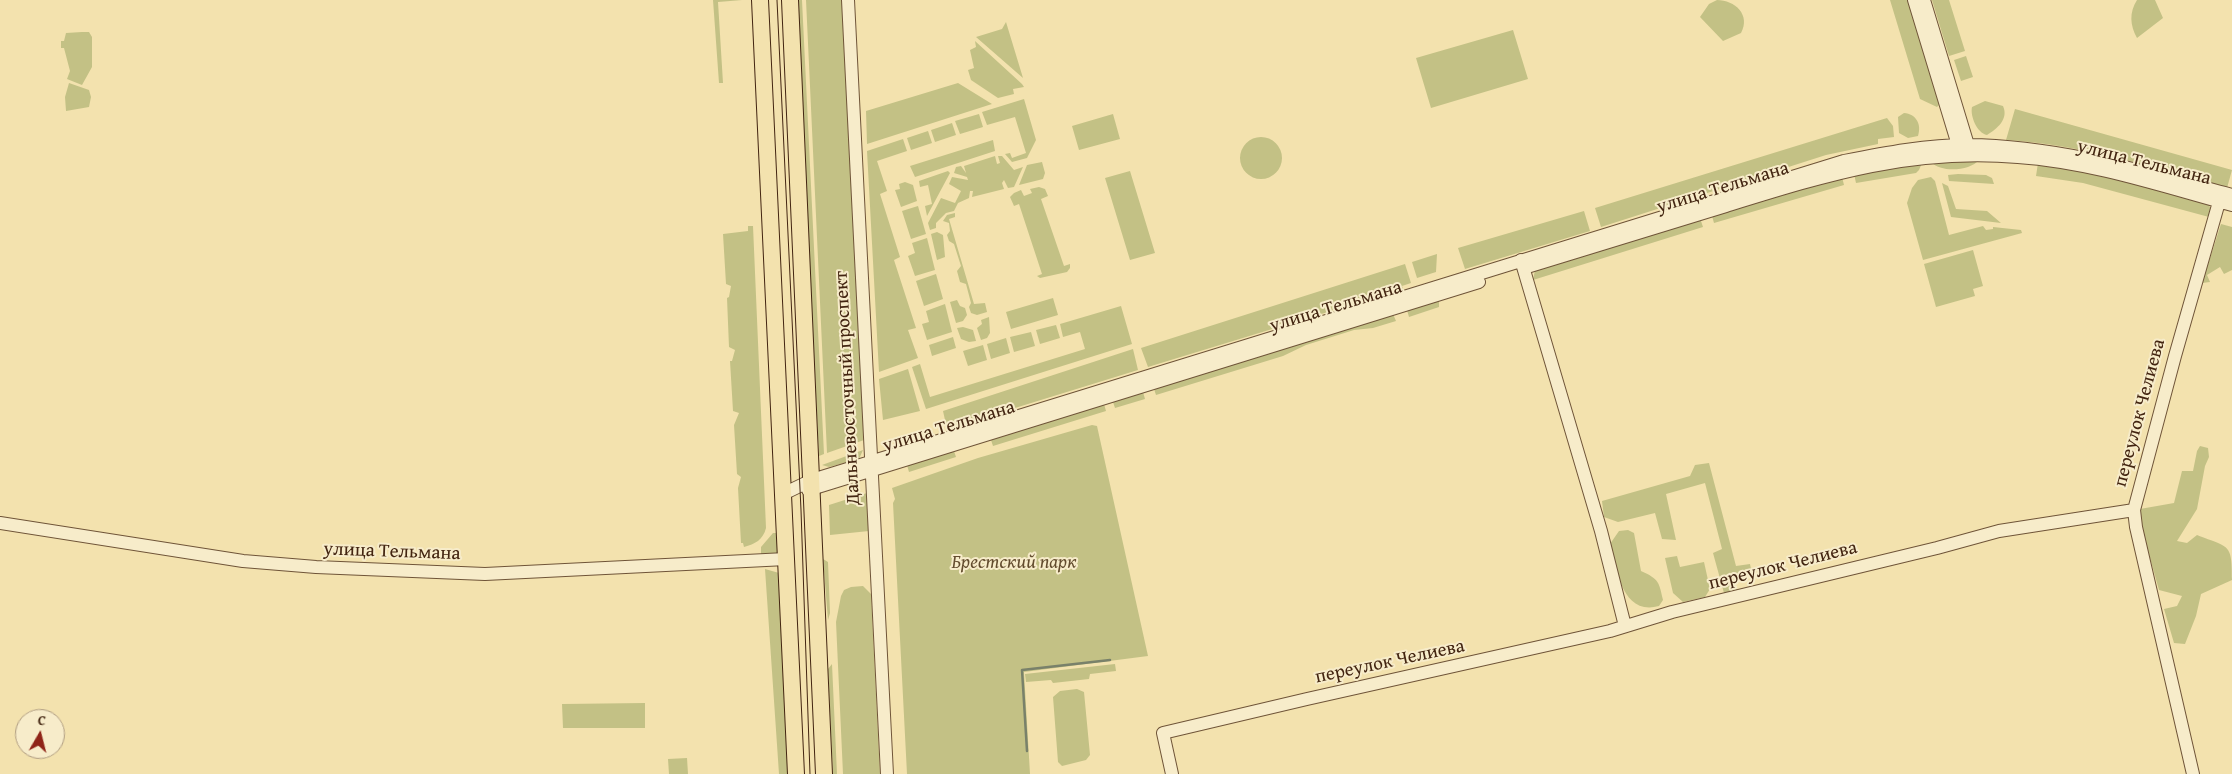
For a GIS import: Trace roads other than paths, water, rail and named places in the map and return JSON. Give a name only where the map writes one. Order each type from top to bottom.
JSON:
[{"type":"main road","points":[[760,0],[796,774]]},
{"type":"main road","points":[[790,0],[824,774]]},
{"type":"street","name":"Дальневосточный проспект","points":[[848,0],[886,774]]},
{"type":"street","points":[[1914,0],[1964,148]]},
{"type":"street","points":[[1924,0],[1964,148]]},
{"type":"street","name":"улица Тельмана","points":[[783,494],[1522,264],[1844,161],[1891,152],[1964,148],[2062,162],[2224,197],[2232,205]]},
{"type":"street","name":"переулок Челиева","points":[[1172,774],[1163,733],[1526,651],[1672,612],[1937,548],[1972,537],[2134,510],[2224,197]]},
{"type":"street","points":[[1522,264],[1601,530],[1625,626]]},
{"type":"street","points":[[2134,510],[2136,527],[2193,774]]},
{"type":"street","name":"улица Тельмана","points":[[0,523],[243,561],[316,568],[485,574],[786,559]]},
{"type":"waterway","points":[[1027,751],[1022,670],[1110,660]]},
{"type":"tram line","points":[[777,0],[801,510],[810,774]]},
{"type":"park label","name":"Брестский парк","points":[[1014,563]]}]
